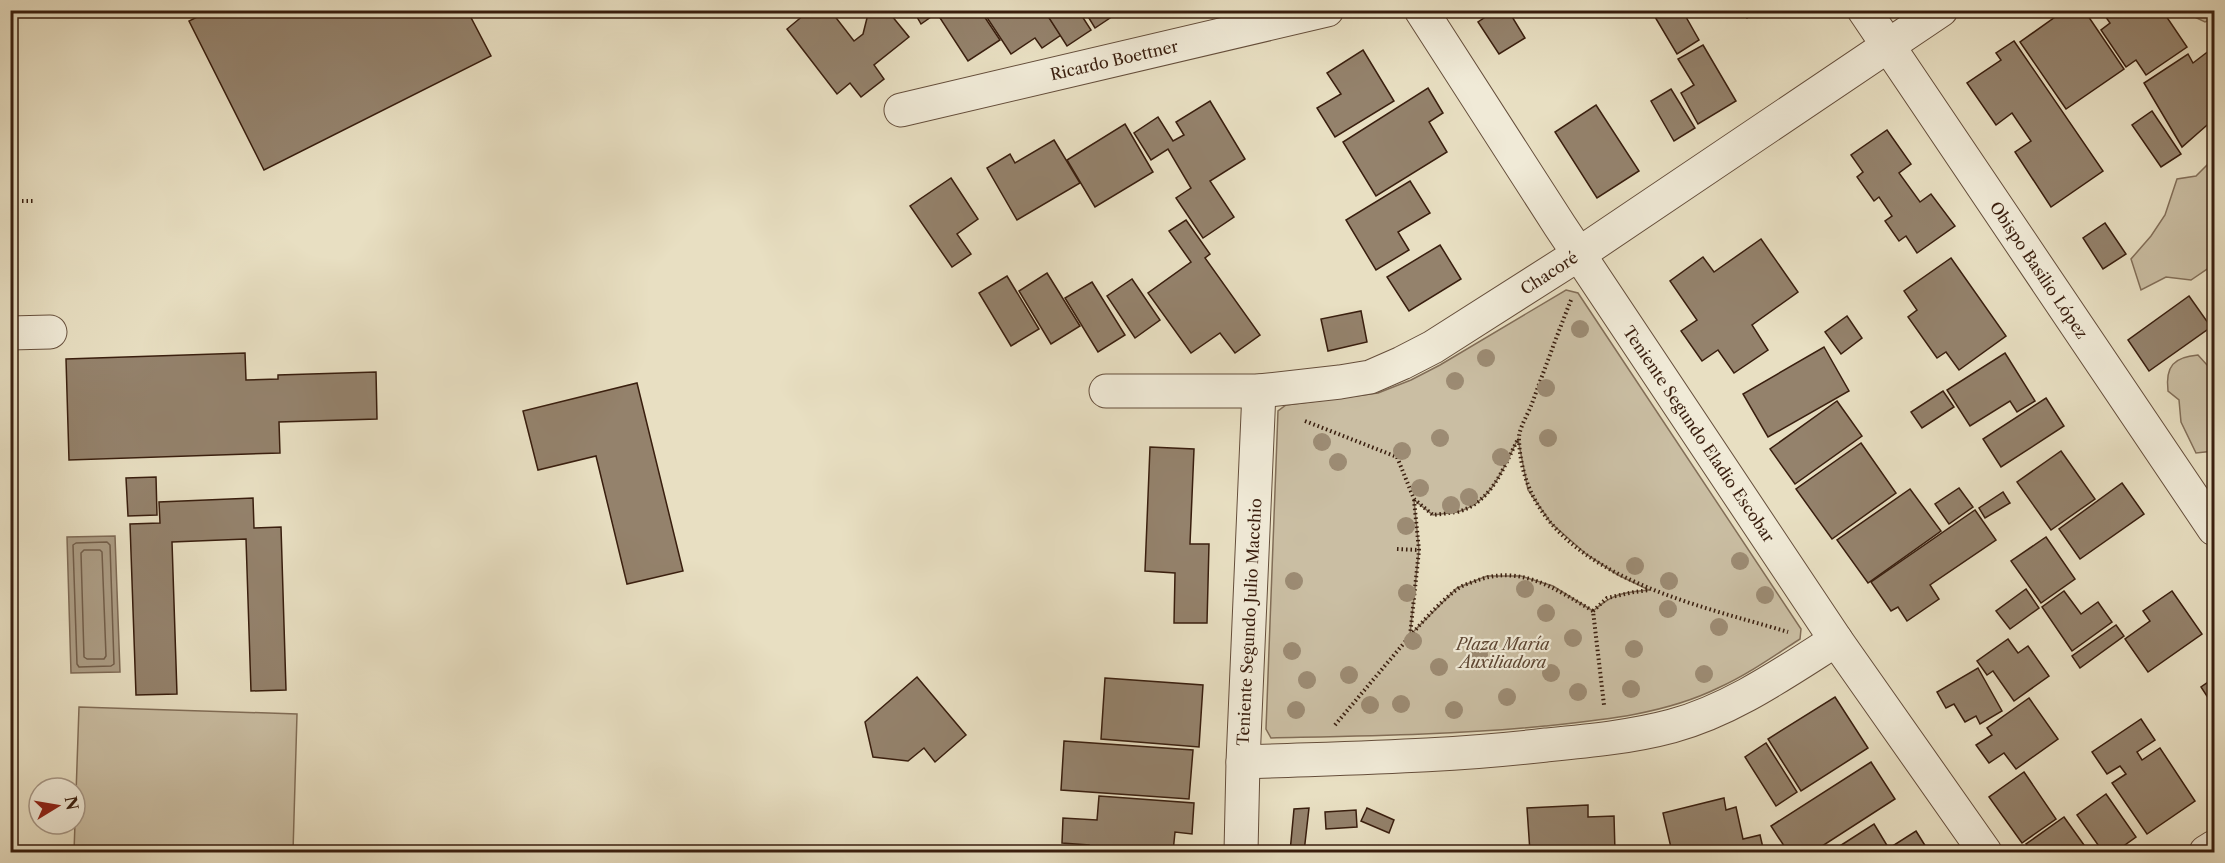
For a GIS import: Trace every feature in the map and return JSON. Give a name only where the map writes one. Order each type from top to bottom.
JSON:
[{"type":"street","name":"Ricardo Boettner","points":[[901,110],[1327,10]]},
{"type":"street","name":"Teniente Segundo Eladio Escobar","points":[[1421,10],[1579,254],[1836,640],[1985,852]]},
{"type":"street","name":"Obispo Basilio López","points":[[1864,10],[2214,530]]},
{"type":"street","name":"Chacoré","points":[[1107,391],[1259,391],[1370,377],[1402,363],[1433,348],[1579,254],[1941,10]]},
{"type":"street","points":[[10,333],[50,332]]},
{"type":"street","name":"Teniente Segundo Julio Macchio","points":[[1241,852],[1259,391]]},
{"type":"street","points":[[1243,762],[1472,754],[1608,739],[1673,726],[1726,705],[1770,682],[1836,640]]},
{"type":"street","points":[[2206,852],[2214,847]]},
{"type":"path","points":[[22,201],[33,201]]},
{"type":"path","points":[[1414,499],[1433,515],[1458,512],[1477,503],[1494,486],[1518,438],[1571,299]]},
{"type":"path","points":[[1301,419],[1397,457],[1414,499],[1419,549],[1410,636]]},
{"type":"path","points":[[1518,438],[1528,490],[1551,523],[1586,554],[1618,575],[1651,590],[1794,634]]},
{"type":"path","points":[[1397,549],[1419,549]]},
{"type":"path","points":[[1330,759],[1330,730],[1410,636],[1457,588],[1486,576],[1521,576],[1553,586],[1593,611]]},
{"type":"path","points":[[1593,611],[1607,598],[1651,590]]},
{"type":"path","points":[[1593,611],[1608,739]]},
{"type":"green space","points":[[2182,11],[2214,11],[2214,18],[2205,22]]},
{"type":"green space","points":[[2214,158],[2214,241],[2211,242],[2210,267],[2191,280],[2166,277],[2141,290],[2131,259],[2165,215],[2177,179],[2196,176]]},
{"type":"green space","name":"Plaza María Auxiliadora","points":[[1566,290],[1578,293],[1801,629],[1800,639],[1729,683],[1698,697],[1655,710],[1567,724],[1511,729],[1408,735],[1271,738],[1266,729],[1278,411],[1286,405],[1378,393],[1440,365]],"holes":[[[1518,439],[1528,490],[1551,523],[1586,554],[1618,575],[1649,590],[1619,595],[1593,611],[1553,586],[1521,576],[1487,576],[1457,588],[1410,635],[1419,550],[1414,500],[1433,515],[1457,512],[1469,507],[1488,493]]]},
{"type":"green space","points":[[2214,350],[2214,451],[2196,453],[2181,422],[2179,400],[2168,391],[2168,375],[2173,364],[2190,356],[2198,355],[2207,365]]},
{"type":"green space","points":[[79,707],[297,714],[293,852],[74,852],[75,836],[87,836],[87,776],[77,776]]},
{"type":"water","points":[[115,536],[120,672],[71,673],[67,537]]},
{"type":"building","points":[[211,10],[467,10],[491,56],[264,170],[189,21]]},
{"type":"building","points":[[810,10],[830,10],[854,41],[863,34],[869,10],[887,10],[909,37],[874,65],[884,79],[861,97],[850,83],[837,94],[787,29]]},
{"type":"building","points":[[913,10],[941,10],[921,24]]},
{"type":"building","points":[[951,10],[980,10],[1000,40],[968,61],[940,18]]},
{"type":"building","points":[[982,10],[1044,10],[1061,35],[1042,48],[1035,38],[1011,54]]},
{"type":"building","points":[[1044,10],[1078,10],[1091,30],[1067,46]]},
{"type":"building","points":[[1084,10],[1122,10],[1095,28]]},
{"type":"building","points":[[1496,10],[1508,10],[1525,38],[1499,54],[1478,22]]},
{"type":"building","points":[[1667,10],[1682,10],[1699,40],[1677,54],[1655,17]]},
{"type":"building","points":[[1743,10],[1761,10],[1747,18]]},
{"type":"building","points":[[2065,10],[2084,10],[2124,69],[2066,109],[2020,42]]},
{"type":"building","points":[[2101,10],[2162,10],[2187,47],[2146,75],[2136,60],[2126,67],[2101,30],[2110,23]]},
{"type":"building","points":[[2014,41],[2103,171],[2051,207],[2015,152],[2031,141],[2012,113],[1996,125],[1967,83],[2001,60],[1996,53]]},
{"type":"building","points":[[1703,45],[1736,101],[1698,124],[1681,93],[1694,85],[1678,59]]},
{"type":"building","points":[[2214,47],[2214,119],[2182,147],[2144,83],[2188,54],[2193,63]]},
{"type":"building","points":[[1363,50],[1394,101],[1335,137],[1317,108],[1341,94],[1327,73]]},
{"type":"building","points":[[1428,88],[1443,113],[1429,122],[1447,152],[1376,196],[1343,142]]},
{"type":"building","points":[[1671,89],[1695,128],[1674,141],[1651,101]]},
{"type":"building","points":[[1210,101],[1245,159],[1210,181],[1234,217],[1203,238],[1176,198],[1191,188],[1168,149],[1151,160],[1134,133],[1158,117],[1173,141],[1184,135],[1176,122]]},
{"type":"building","points":[[1596,105],[1639,171],[1597,198],[1555,132]]},
{"type":"building","points":[[2152,111],[2181,154],[2161,167],[2132,125]]},
{"type":"building","points":[[1125,124],[1153,172],[1095,207],[1067,160]]},
{"type":"building","points":[[1887,130],[1911,164],[1899,173],[1920,202],[1931,194],[1955,226],[1917,253],[1906,236],[1899,241],[1885,221],[1892,216],[1879,197],[1874,201],[1857,177],[1863,172],[1851,155]]},
{"type":"building","points":[[1054,140],[1080,183],[1017,220],[987,168],[1010,154],[1015,163]]},
{"type":"building","points":[[951,178],[978,219],[957,234],[971,254],[952,267],[910,206]]},
{"type":"building","points":[[1410,181],[1430,213],[1398,232],[1409,250],[1376,270],[1346,220]]},
{"type":"building","points":[[1186,220],[1210,254],[1205,258],[1260,335],[1235,353],[1220,333],[1191,353],[1148,293],[1191,262],[1169,231]]},
{"type":"building","points":[[2105,223],[2126,254],[2103,269],[2083,238]]},
{"type":"building","points":[[1761,239],[1798,292],[1752,325],[1768,350],[1734,373],[1718,350],[1702,361],[1681,331],[1697,320],[1670,281],[1703,257],[1714,272]]},
{"type":"building","points":[[1440,245],[1461,279],[1409,311],[1387,277]]},
{"type":"building","points":[[1951,258],[2006,336],[1959,370],[1946,352],[1937,358],[1908,317],[1917,310],[1904,291]]},
{"type":"building","points":[[1047,273],[1080,326],[1051,344],[1019,291]]},
{"type":"building","points":[[1007,276],[1039,329],[1011,346],[979,293]]},
{"type":"building","points":[[1132,279],[1160,320],[1135,338],[1107,296]]},
{"type":"building","points":[[1092,282],[1125,335],[1098,352],[1065,298]]},
{"type":"building","points":[[2189,296],[2211,327],[2149,371],[2128,340]]},
{"type":"building","points":[[1361,311],[1367,342],[1328,351],[1321,319]]},
{"type":"building","points":[[1847,316],[1862,338],[1841,354],[1825,332]]},
{"type":"building","points":[[1824,347],[1849,391],[1768,437],[1743,394]]},
{"type":"building","points":[[245,353],[246,380],[278,379],[278,375],[376,372],[377,419],[279,422],[280,453],[69,460],[66,359]]},
{"type":"building","points":[[2005,353],[2035,401],[2017,412],[2010,401],[1970,426],[1947,390]]},
{"type":"building","points":[[637,383],[683,571],[627,584],[596,456],[538,470],[523,411]]},
{"type":"building","points":[[1943,391],[1954,407],[1922,428],[1911,412]]},
{"type":"building","points":[[2046,398],[2064,426],[2001,467],[1983,439]]},
{"type":"building","points":[[1837,401],[1862,436],[1795,484],[1770,449]]},
{"type":"building","points":[[1861,443],[1896,493],[1832,539],[1796,489]]},
{"type":"building","points":[[1150,447],[1194,449],[1190,544],[1209,544],[1207,623],[1174,623],[1175,573],[1145,571]]},
{"type":"building","points":[[2061,451],[2095,499],[2051,530],[2017,482]]},
{"type":"building","points":[[156,477],[157,515],[128,516],[126,478]]},
{"type":"building","points":[[2122,483],[2144,514],[2080,559],[2059,529]]},
{"type":"building","points":[[1959,488],[1973,507],[1949,524],[1935,504]]},
{"type":"building","points":[[1910,489],[1941,531],[1868,583],[1837,540]]},
{"type":"building","points":[[2003,492],[2010,503],[1985,518],[1979,508]]},
{"type":"building","points":[[253,498],[254,528],[281,527],[286,690],[251,691],[246,539],[172,542],[177,694],[136,695],[130,524],[160,523],[159,502]]},
{"type":"building","points":[[1975,510],[1996,540],[1930,585],[1939,599],[1907,621],[1898,607],[1891,611],[1871,582]]},
{"type":"building","points":[[2046,537],[2075,579],[2041,603],[2011,561]]},
{"type":"building","points":[[2026,589],[2039,608],[2010,629],[1996,611]]},
{"type":"building","points":[[2064,591],[2081,614],[2098,602],[2112,622],[2072,651],[2042,607]]},
{"type":"building","points":[[2172,591],[2202,634],[2148,672],[2125,639],[2150,621],[2143,611]]},
{"type":"building","points":[[2116,625],[2124,636],[2080,668],[2072,656]]},
{"type":"building","points":[[2008,639],[2018,653],[2028,646],[2049,676],[2014,701],[1993,671],[1987,675],[1977,661]]},
{"type":"building","points":[[1978,668],[2002,711],[1980,724],[1976,716],[1965,722],[1954,704],[1946,708],[1937,692]]},
{"type":"building","points":[[917,677],[966,735],[935,762],[924,748],[908,761],[873,757],[865,722]]},
{"type":"building","points":[[1105,678],[1203,685],[1199,747],[1101,739]]},
{"type":"building","points":[[2214,678],[2214,707],[2201,687]]},
{"type":"building","points":[[1835,697],[1868,748],[1801,791],[1768,739]]},
{"type":"building","points":[[2029,698],[2058,739],[2016,769],[2004,753],[1989,763],[1976,745],[1992,735],[1987,728]]},
{"type":"building","points":[[2141,719],[2155,740],[2137,752],[2142,760],[2160,748],[2195,801],[2147,834],[2112,783],[2126,774],[2120,766],[2107,774],[2092,752]]},
{"type":"building","points":[[1064,741],[1193,750],[1189,799],[1061,790]]},
{"type":"building","points":[[1766,743],[1797,792],[1776,806],[1745,757]]},
{"type":"building","points":[[1871,762],[1895,799],[1813,852],[1788,852],[1771,826]]},
{"type":"building","points":[[2024,772],[2056,819],[2022,843],[1989,797]]},
{"type":"building","points":[[2106,794],[2136,837],[2115,852],[2103,852],[2077,815]]},
{"type":"building","points":[[1099,796],[1194,803],[1192,834],[1175,832],[1173,852],[1088,852],[1089,845],[1062,843],[1063,818],[1097,820]]},
{"type":"building","points":[[1724,798],[1726,810],[1736,807],[1743,839],[1760,835],[1764,852],[1672,852],[1663,813]]},
{"type":"building","points":[[1588,805],[1588,817],[1614,816],[1615,852],[1530,852],[1527,808]]},
{"type":"building","points":[[1309,808],[1304,852],[1290,852],[1294,809]]},
{"type":"building","points":[[1367,808],[1394,820],[1389,833],[1361,821]]},
{"type":"building","points":[[1356,810],[1357,827],[1326,829],[1325,812]]},
{"type":"building","points":[[2064,817],[2089,852],[2032,852],[2026,844]]},
{"type":"building","points":[[1874,824],[1888,847],[1879,852],[1832,851]]},
{"type":"building","points":[[1916,831],[1926,847],[1917,852],[1883,852]]}]
